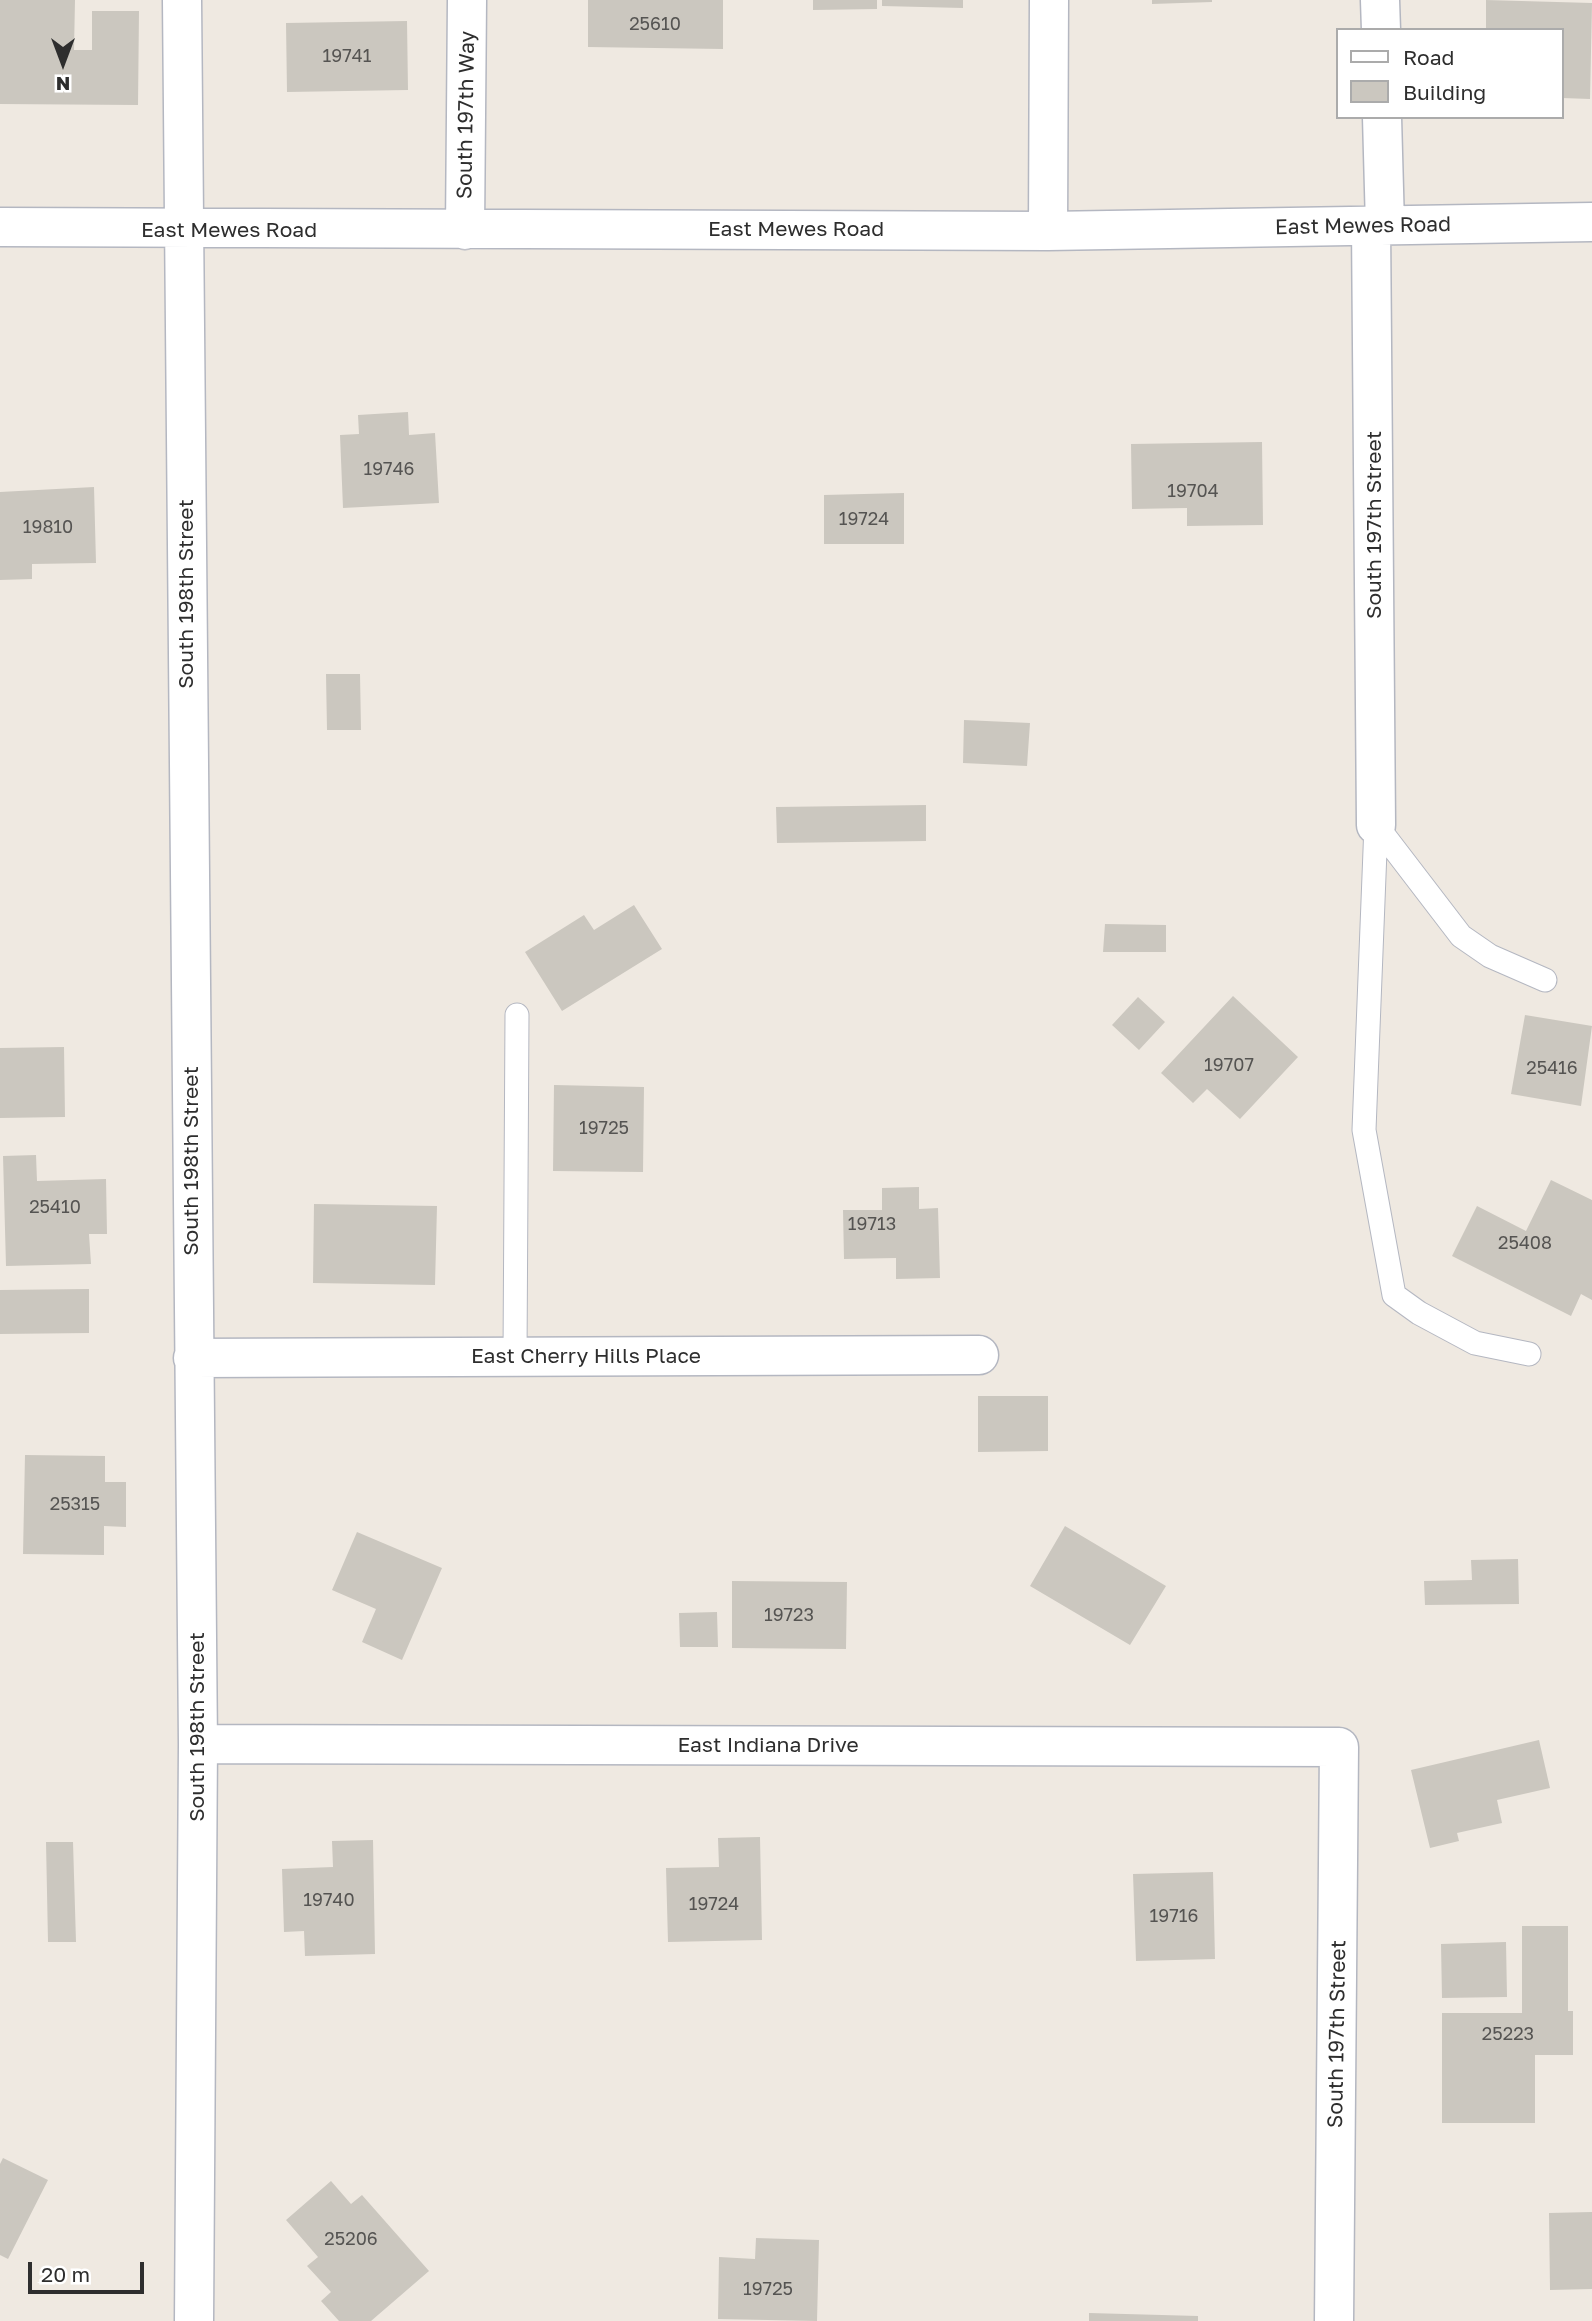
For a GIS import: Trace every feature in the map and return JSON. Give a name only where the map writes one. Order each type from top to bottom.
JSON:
[{"type":"street","name":"South 198th Street","points":[[182,0],[198,1744],[194,2321]]},
{"type":"street","name":"South 197th Way","points":[[465,230],[467,0]]},
{"type":"street","points":[[1048,231],[1049,0]]},
{"type":"street","points":[[1380,0],[1381,28]]},
{"type":"street","name":"South 197th Street","points":[[1376,825],[1378,225],[1382,119]]},
{"type":"street","name":"East Mewes Road","points":[[0,227],[183,230],[1048,231],[1592,222]]},
{"type":"street","name":"East Cherry Hills Place","points":[[193,1358],[979,1355]]},
{"type":"street","name":"East Indiana Drive","points":[[198,1744],[1339,1748]]},
{"type":"street","name":"South 197th Street","points":[[1334,2321],[1339,1748]]},
{"type":"lane","points":[[1376,825],[1461,936],[1490,956],[1545,979]]},
{"type":"lane","points":[[1376,825],[1364,1130],[1394,1295],[1419,1314],[1475,1343],[1529,1354]]},
{"type":"lane","points":[[515,1356],[517,1015]]},
{"type":"building","points":[[0,0],[75,0],[74,50],[92,50],[92,11],[139,11],[138,105],[0,104]]},
{"type":"building","points":[[588,0],[723,0],[723,49],[588,47]]},
{"type":"building","points":[[813,0],[877,0],[877,9],[813,10]]},
{"type":"building","points":[[882,0],[963,0],[963,8],[882,6]]},
{"type":"building","points":[[1152,0],[1212,0],[1212,2],[1152,4]]},
{"type":"building","points":[[1486,0],[1592,3],[1590,99],[1564,98],[1564,28],[1486,28]]},
{"type":"building","points":[[407,21],[408,90],[287,92],[286,23]]},
{"type":"building","points":[[408,412],[409,435],[435,433],[439,503],[343,508],[340,435],[359,434],[358,415]]},
{"type":"building","points":[[1262,442],[1263,525],[1187,526],[1187,508],[1132,509],[1131,444]]},
{"type":"building","points":[[94,487],[96,563],[32,564],[32,579],[0,580],[0,492]]},
{"type":"building","points":[[904,493],[904,544],[824,544],[824,495]]},
{"type":"building","points":[[326,674],[360,674],[361,730],[327,730]]},
{"type":"building","points":[[964,720],[1030,723],[1027,766],[963,763]]},
{"type":"building","points":[[926,805],[926,841],[777,843],[776,807]]},
{"type":"building","points":[[634,905],[662,949],[562,1011],[525,952],[584,915],[594,930]]},
{"type":"building","points":[[1105,924],[1166,925],[1166,952],[1103,952]]},
{"type":"building","points":[[1233,996],[1298,1057],[1240,1119],[1207,1089],[1193,1103],[1161,1073]]},
{"type":"building","points":[[1138,997],[1165,1022],[1139,1050],[1112,1025]]},
{"type":"building","points":[[1525,1015],[1592,1026],[1581,1106],[1511,1094]]},
{"type":"building","points":[[64,1047],[65,1117],[0,1118],[0,1048]]},
{"type":"building","points":[[554,1085],[644,1087],[643,1172],[553,1171]]},
{"type":"building","points":[[36,1155],[37,1181],[106,1179],[107,1234],[89,1234],[91,1264],[6,1266],[3,1156]]},
{"type":"building","points":[[1551,1180],[1592,1200],[1592,1300],[1581,1294],[1571,1316],[1452,1256],[1477,1206],[1526,1231]]},
{"type":"building","points":[[919,1187],[919,1209],[938,1208],[940,1278],[896,1279],[896,1258],[844,1259],[843,1210],[882,1210],[882,1188]]},
{"type":"building","points":[[314,1204],[437,1206],[435,1285],[313,1283]]},
{"type":"building","points":[[89,1289],[89,1333],[0,1334],[0,1290]]},
{"type":"building","points":[[978,1396],[1048,1396],[1048,1451],[978,1452]]},
{"type":"building","points":[[25,1455],[105,1456],[105,1482],[126,1482],[126,1527],[104,1526],[104,1555],[23,1554]]},
{"type":"building","points":[[1065,1526],[1166,1586],[1130,1645],[1030,1586]]},
{"type":"building","points":[[357,1532],[442,1568],[402,1660],[362,1642],[376,1609],[332,1590]]},
{"type":"building","points":[[1518,1559],[1519,1604],[1425,1605],[1424,1581],[1472,1580],[1471,1560]]},
{"type":"building","points":[[732,1581],[847,1582],[846,1649],[732,1648]]},
{"type":"building","points":[[717,1612],[718,1647],[680,1647],[679,1613]]},
{"type":"building","points":[[1539,1740],[1550,1788],[1497,1800],[1502,1823],[1457,1833],[1459,1841],[1430,1848],[1411,1770]]},
{"type":"building","points":[[760,1837],[762,1940],[668,1942],[666,1868],[719,1867],[718,1838]]},
{"type":"building","points":[[373,1840],[375,1954],[305,1956],[304,1931],[284,1932],[282,1869],[333,1867],[332,1841]]},
{"type":"building","points":[[46,1842],[73,1842],[76,1942],[48,1942]]},
{"type":"building","points":[[1213,1872],[1215,1959],[1136,1961],[1133,1874]]},
{"type":"building","points":[[1522,1926],[1568,1926],[1568,2011],[1573,2011],[1573,2055],[1535,2055],[1535,2123],[1442,2123],[1442,2013],[1522,2013]]},
{"type":"building","points":[[1506,1942],[1507,1997],[1442,1998],[1441,1944]]},
{"type":"building","points":[[3,2158],[48,2180],[8,2259],[0,2255],[0,2164]]},
{"type":"building","points":[[331,2181],[351,2204],[362,2195],[429,2271],[371,2321],[339,2321],[321,2301],[331,2292],[307,2266],[318,2257],[286,2220]]},
{"type":"building","points":[[1592,2212],[1592,2289],[1550,2290],[1549,2213]]},
{"type":"building","points":[[756,2238],[819,2240],[817,2321],[718,2319],[719,2257],[755,2259]]},
{"type":"building","points":[[1089,2313],[1198,2316],[1198,2321],[1089,2321]]}]
